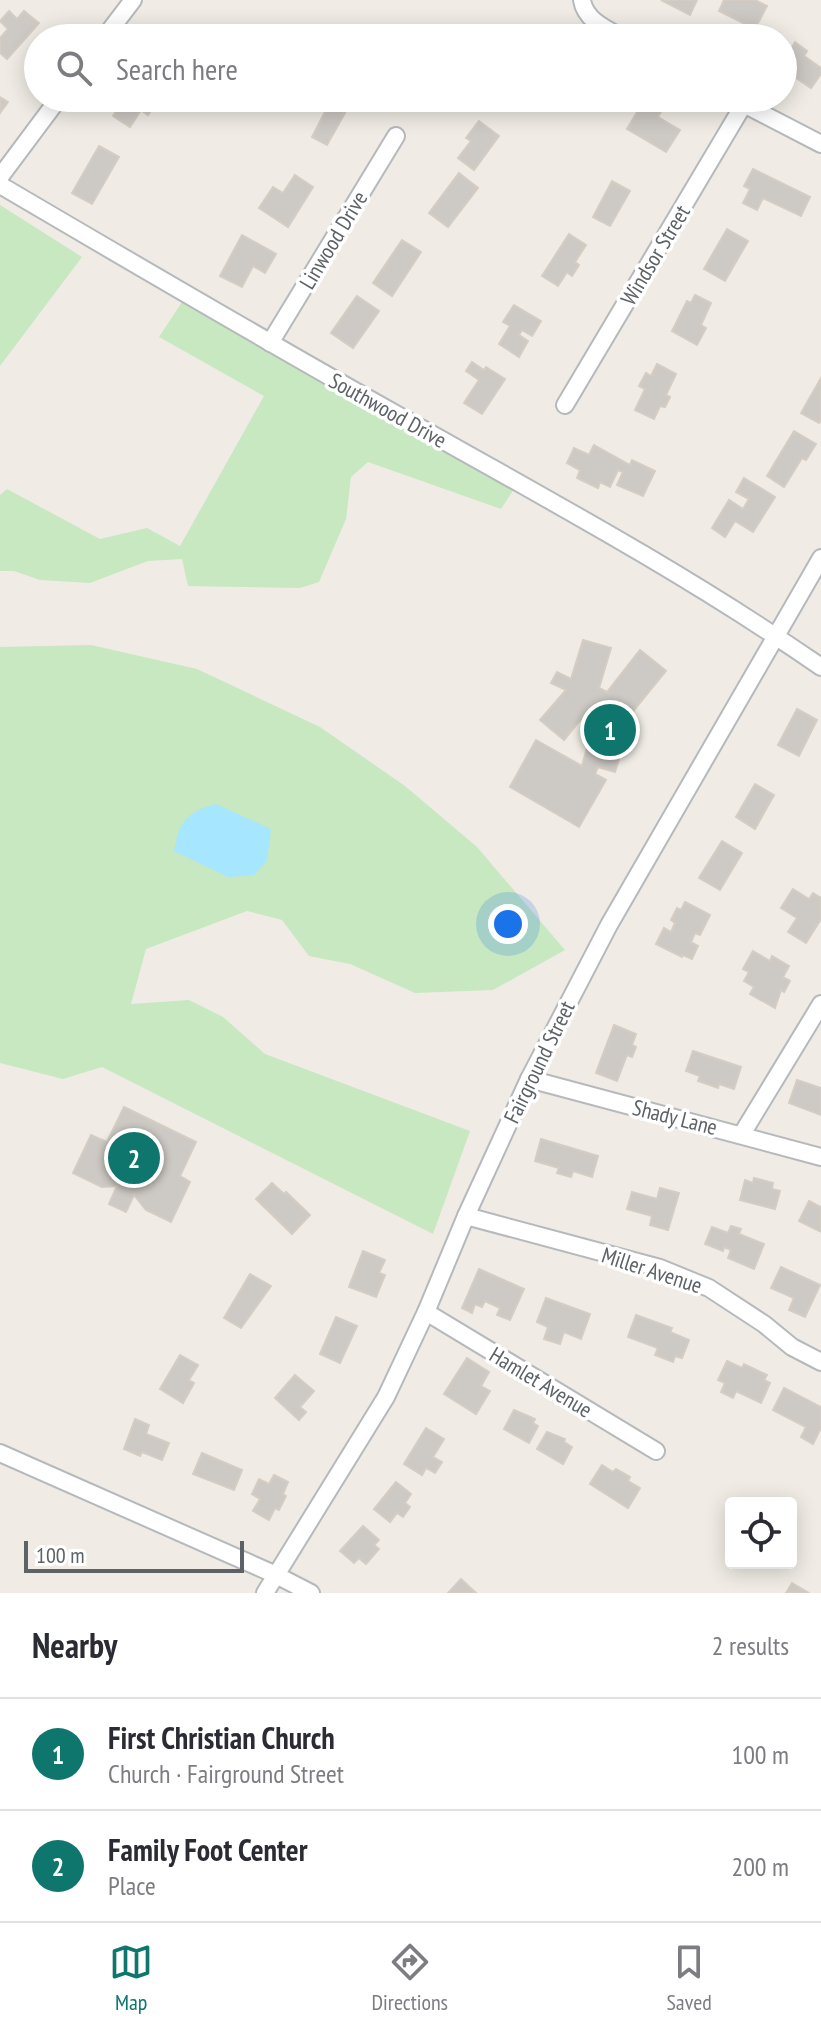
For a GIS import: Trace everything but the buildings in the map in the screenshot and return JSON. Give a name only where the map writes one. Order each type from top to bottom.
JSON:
[{"type":"street","points":[[115,24],[133,0]]},
{"type":"street","points":[[582,0],[584,9],[598,24]]},
{"type":"street","points":[[0,177],[49,112]]},
{"type":"street","name":"Windsor Street","points":[[565,405],[732,112]]},
{"type":"street","points":[[759,112],[821,144]]},
{"type":"street","name":"Linwood Drive","points":[[270,343],[396,136]]},
{"type":"street","name":"Southwood Drive","points":[[0,185],[270,343],[581,518],[775,635],[821,667]]},
{"type":"street","name":"Fairground Street","points":[[265,1593],[386,1397],[529,1079],[609,925],[821,558]]},
{"type":"street","points":[[742,1134],[821,1004]]},
{"type":"street","name":"Shady Lane","points":[[529,1079],[821,1157]]},
{"type":"street","name":"Miller Avenue","points":[[466,1216],[660,1268],[709,1288],[764,1324],[792,1347],[821,1362]]},
{"type":"street","name":"Hamlet Avenue","points":[[426,1312],[656,1451]]},
{"type":"street","points":[[0,1453],[311,1593]]},
{"type":"green space","points":[[0,205],[82,257],[0,366]]},
{"type":"green space","points":[[182,302],[514,489],[501,509],[368,462],[351,477],[346,519],[319,582],[300,588],[188,586],[182,559],[148,561],[90,583],[40,580],[14,571],[0,571],[0,495],[7,489],[100,539],[147,528],[180,546],[264,396],[159,337]]},
{"type":"green space","points":[[91,645],[197,669],[320,727],[405,786],[477,847],[565,950],[493,990],[415,993],[350,964],[309,956],[282,920],[247,911],[146,949],[131,1004],[189,1000],[223,1017],[265,1054],[470,1131],[433,1234],[102,1067],[63,1079],[0,1063],[0,647]]},
{"type":"water","points":[[216,804],[271,829],[267,861],[254,875],[228,877],[174,851],[186,819],[198,810]]},
{"type":"place","name":"First Christian Church","points":[[610,730]]},
{"type":"place","name":"Family Foot Center","points":[[134,1158]]}]
